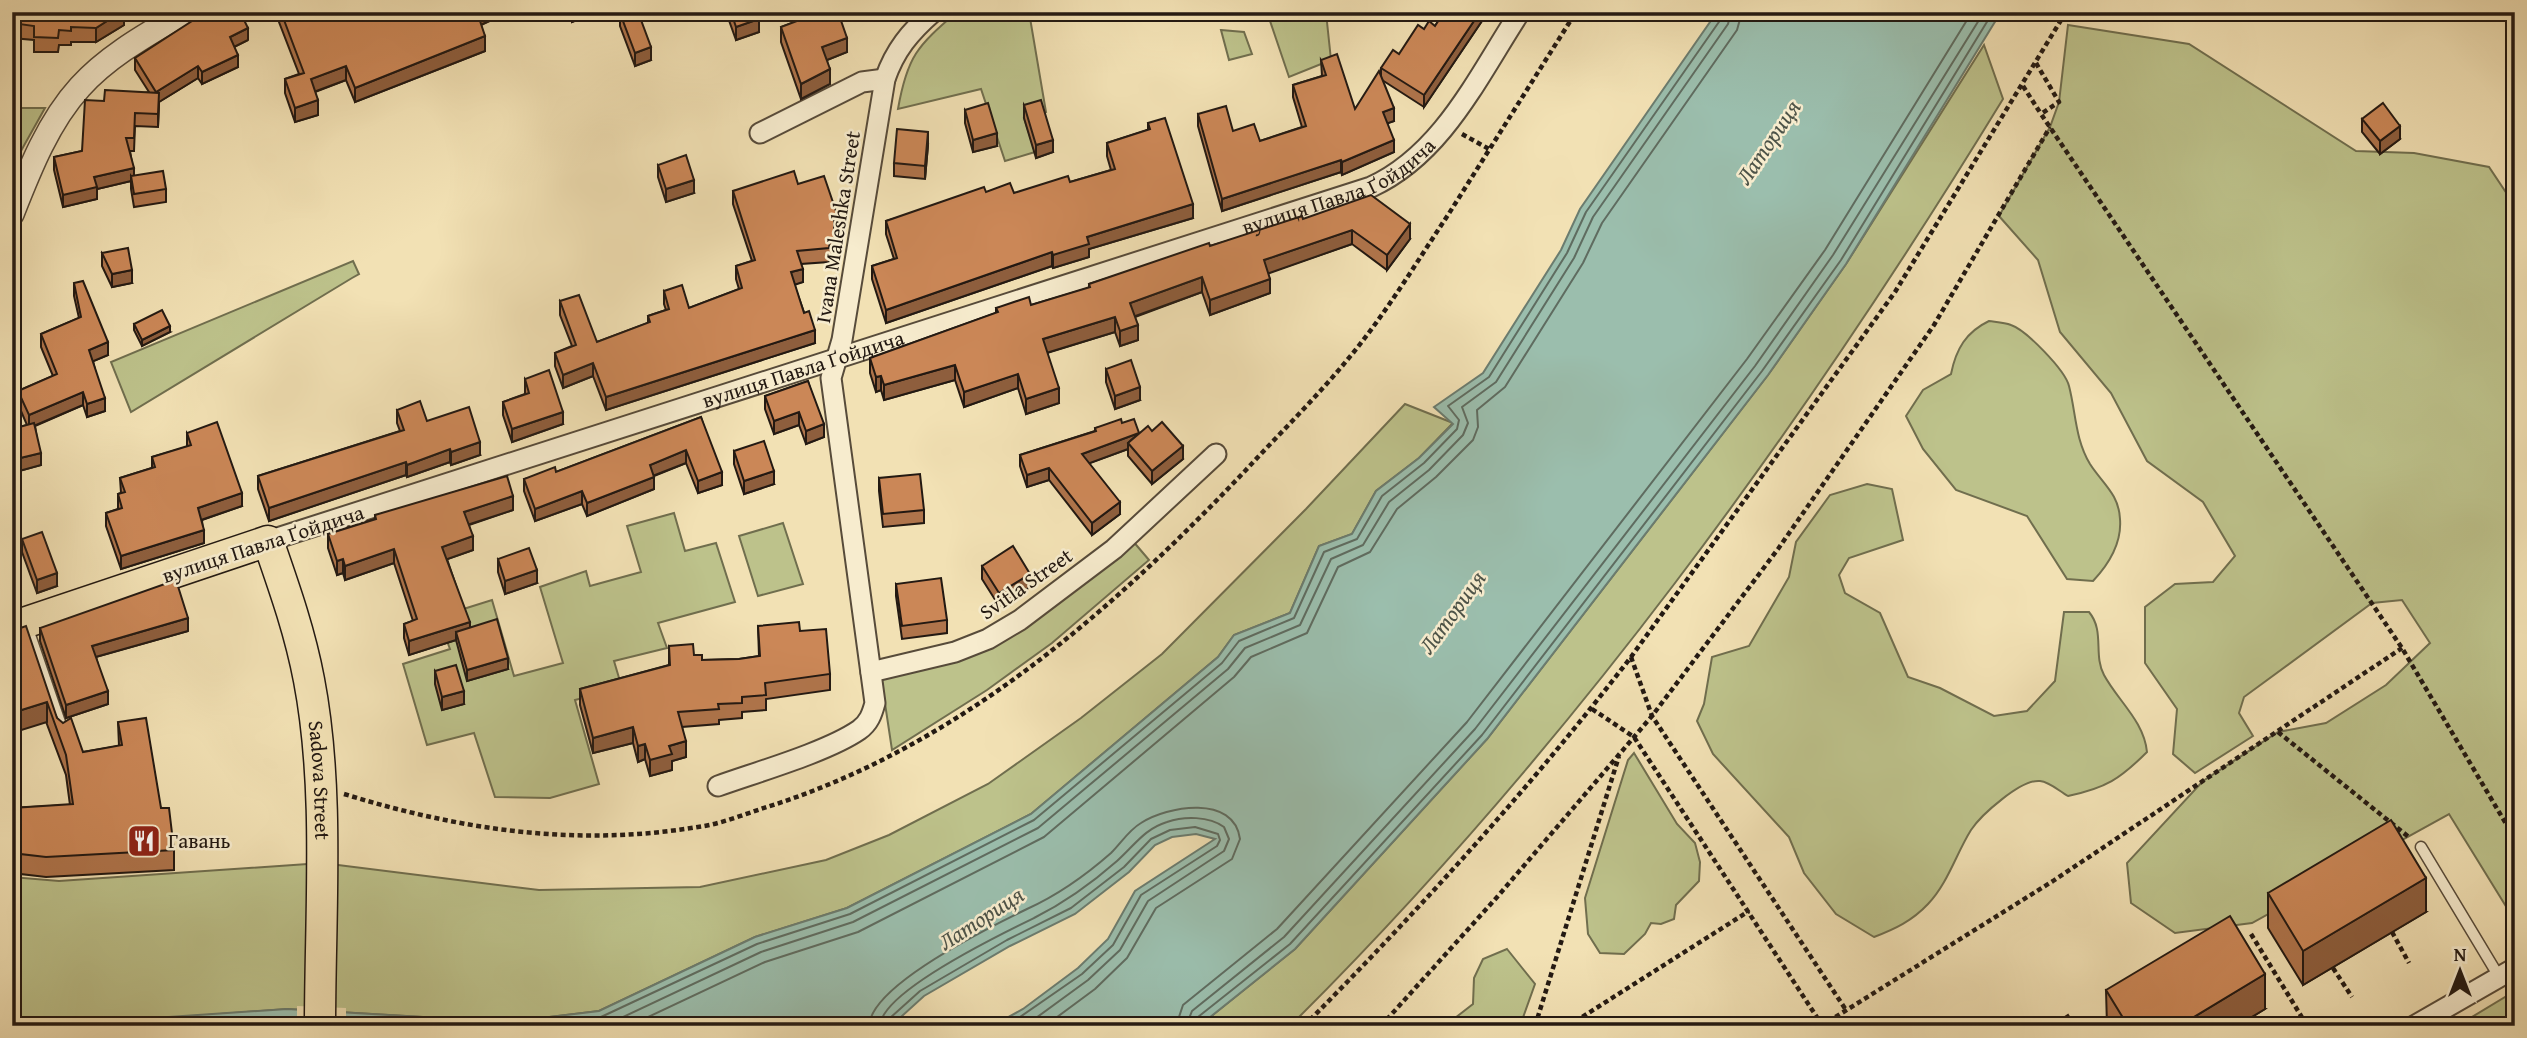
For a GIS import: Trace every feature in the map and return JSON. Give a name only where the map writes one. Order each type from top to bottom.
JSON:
[{"type":"main road","name":"Sadova Street","points":[[268,541],[294,617],[330,795],[320,1026]]},
{"type":"main road","name":"вулиця Павла Ґойдича","points":[[19,624],[268,541]]},
{"type":"street","points":[[12,214],[30,167],[80,87],[129,45],[185,12]]},
{"type":"street","name":"Ivana Maleshka Street","points":[[871,672],[831,378],[838,359],[885,79],[893,57],[910,32],[933,12]]},
{"type":"street","name":"вулиця Павла Ґойдича","points":[[268,541],[1371,187],[1398,174],[1425,152],[1447,125],[1520,12]]},
{"type":"street","points":[[760,133],[862,82],[885,79]]},
{"type":"street","name":"Svitla Street","points":[[871,672],[955,652],[988,639],[1020,620],[1114,549],[1216,454]]},
{"type":"street","points":[[718,786],[839,741],[860,729],[872,716],[875,703],[871,672]]},
{"type":"street","points":[[2414,1026],[2506,971]]},
{"type":"lane","points":[[19,624],[64,735]]},
{"type":"lane","points":[[2421,847],[2506,971]]},
{"type":"path","points":[[330,795],[443,822],[554,837],[622,835],[702,827],[808,794],[901,753],[1006,686],[1097,613],[1189,530],[1349,359],[1419,260],[1576,12]]},
{"type":"path","points":[[1304,1026],[1394,934],[1591,709],[1631,657],[1895,292],[2024,86],[2066,12]]},
{"type":"path","points":[[2036,63],[2059,102],[2041,114]]},
{"type":"path","points":[[2024,86],[2402,648],[2515,839]]},
{"type":"path","points":[[1447,125],[1489,149]]},
{"type":"path","points":[[1381,1026],[1498,897],[1620,754],[1778,550],[1927,335],[2050,127]]},
{"type":"path","points":[[1591,709],[1634,737],[1822,1026],[2053,881],[2402,648]]},
{"type":"path","points":[[1631,657],[1651,716],[1846,1010]]},
{"type":"path","points":[[2278,732],[2421,847]]},
{"type":"path","points":[[1535,1026],[1620,754]]},
{"type":"path","points":[[1568,1026],[1749,911]]},
{"type":"path","points":[[2392,932],[2409,963]]},
{"type":"path","points":[[2251,934],[2306,1024]]},
{"type":"path","points":[[2333,968],[2352,997]]},
{"type":"green space","points":[[957,12],[1029,12],[1046,112],[1024,118],[1035,152],[1005,161],[981,89],[898,109],[905,77],[916,54],[932,34]]},
{"type":"green space","points":[[1267,12],[1333,12],[1327,22],[1331,60],[1289,77]]},
{"type":"green space","points":[[2068,25],[2189,44],[2356,151],[2414,153],[2489,167],[2515,206],[2515,921],[2449,814],[2252,923],[2175,933],[2131,903],[2127,863],[2203,781],[2278,732],[2326,723],[2386,685],[2430,643],[2402,600],[2372,603],[2244,697],[2239,713],[2253,736],[2195,773],[2173,754],[2177,709],[2145,663],[2145,607],[2175,584],[2213,582],[2235,556],[2203,502],[2147,461],[2111,393],[2060,332],[2038,260],[1999,216],[2050,127],[2059,102]]},
{"type":"green space","points":[[1221,30],[1244,32],[1252,54],[1229,60]]},
{"type":"green space","points":[[1984,45],[2003,99],[1845,345],[1675,584],[1584,699],[1490,811],[1392,921],[1290,1026],[1199,1026],[1295,949],[1487,739],[1768,375],[1846,264]]},
{"type":"green space","points":[[12,108],[45,108],[12,167]]},
{"type":"green space","points":[[353,261],[359,274],[131,412],[111,362]]},
{"type":"green space","points":[[1989,321],[2018,328],[2035,342],[2060,370],[2069,386],[2085,455],[2117,503],[2119,537],[2109,561],[2093,581],[2067,579],[2027,516],[1956,490],[1923,449],[1906,416],[1923,390],[1951,374],[1963,342],[1974,330]]},
{"type":"green space","points":[[1405,404],[1453,423],[1419,458],[1376,491],[1352,534],[1319,546],[1290,613],[1234,635],[1218,657],[1031,814],[847,908],[755,937],[599,1011],[508,1022],[287,1009],[100,1023],[12,1026],[12,877],[59,881],[322,863],[539,890],[700,887],[826,860],[889,835],[988,784],[1081,718],[1162,654],[1306,509]]},
{"type":"green space","points":[[1867,484],[1892,489],[1903,540],[1849,558],[1839,575],[1845,593],[1880,613],[1908,677],[1940,688],[1994,716],[2027,711],[2055,681],[2064,612],[2089,612],[2097,627],[2099,659],[2104,675],[2136,721],[2147,752],[2112,781],[2081,793],[2068,796],[2040,781],[2012,792],[1992,807],[1971,830],[1946,878],[1928,904],[1903,924],[1874,937],[1836,914],[1804,873],[1789,837],[1713,754],[1697,721],[1704,704],[1712,657],[1749,646],[1789,577],[1796,542],[1830,495]]},
{"type":"green space","points":[[674,513],[685,551],[716,543],[735,602],[658,623],[667,648],[614,661],[622,688],[575,700],[599,784],[550,798],[495,797],[474,733],[427,745],[403,664],[450,649],[438,617],[492,600],[514,676],[563,663],[540,587],[586,571],[590,586],[641,572],[627,526]]},
{"type":"green space","points":[[783,523],[803,584],[758,596],[739,536]]},
{"type":"green space","points":[[1132,540],[1149,560],[1052,643],[987,690],[892,750],[881,677],[989,645]]},
{"type":"green space","points":[[1634,753],[1677,824],[1695,843],[1700,862],[1699,881],[1676,905],[1674,919],[1661,924],[1651,923],[1645,934],[1624,954],[1600,953],[1588,934],[1585,898],[1628,760]]},
{"type":"green space","points":[[1507,949],[1535,984],[1520,1026],[1420,1026],[1433,1018],[1455,1018],[1473,1004],[1474,978],[1483,959]]},
{"type":"green space","points":[[2515,991],[2515,1026],[2457,1026]]},
{"type":"water","name":"Латориця","points":[[1717,12],[2001,12],[1846,264],[1768,375],[1487,739],[1295,949],[1199,1026],[992,1026],[1023,1009],[1078,968],[1108,939],[1135,891],[1215,839],[1196,834],[1172,837],[1155,845],[1129,872],[1075,914],[1010,946],[924,996],[891,1026],[36,1026],[287,1009],[508,1022],[599,1011],[755,937],[847,908],[1031,814],[1218,657],[1234,635],[1290,613],[1319,546],[1352,534],[1376,491],[1419,458],[1453,424],[1434,407],[1483,373],[1561,250],[1580,209]]},
{"type":"pier","points":[[297,1006],[346,1008],[346,1026],[297,1026]]},
{"type":"building","points":[[12,12],[121,12],[96,28],[71,27],[71,31],[59,30],[58,38],[34,37],[34,26],[12,23]]},
{"type":"building","points":[[206,12],[240,12],[248,28],[230,37],[238,55],[202,72],[198,66],[156,92],[135,58]]},
{"type":"building","points":[[281,12],[477,12],[485,36],[355,88],[346,66],[311,79],[318,100],[295,108],[285,79],[304,73]]},
{"type":"building","points":[[638,12],[651,47],[635,53],[620,13]]},
{"type":"building","points":[[731,12],[756,12],[759,19],[736,27]]},
{"type":"building","points":[[812,12],[838,12],[847,38],[822,47],[830,69],[801,84],[781,27],[813,15]]},
{"type":"building","points":[[1444,12],[1480,12],[1424,95],[1381,68],[1393,50],[1399,54],[1418,25],[1424,29],[1429,21],[1435,26]]},
{"type":"building","points":[[1337,54],[1355,109],[1379,71],[1394,108],[1383,112],[1394,140],[1342,162],[1341,160],[1222,199],[1198,114],[1226,106],[1233,131],[1254,124],[1260,141],[1306,126],[1293,85],[1326,75],[1321,60]]},
{"type":"building","points":[[105,90],[159,93],[158,114],[135,113],[134,138],[126,138],[134,168],[94,177],[97,187],[63,195],[54,157],[82,151],[85,100],[104,101]]},
{"type":"building","points":[[1041,100],[1053,140],[1036,145],[1024,105]]},
{"type":"building","points":[[988,103],[997,133],[973,140],[965,110]]},
{"type":"building","points":[[2383,103],[2400,126],[2380,141],[2362,119]]},
{"type":"building","points":[[1165,118],[1193,204],[1087,237],[1089,244],[1053,255],[1052,252],[886,310],[872,266],[897,258],[886,221],[984,187],[986,192],[1010,183],[1014,193],[1068,176],[1070,182],[1115,169],[1107,143],[1150,129],[1148,123]]},
{"type":"building","points":[[897,129],[928,132],[925,166],[894,163]]},
{"type":"building","points":[[686,155],[694,180],[666,189],[658,165]]},
{"type":"building","points":[[163,171],[166,189],[134,194],[131,176]]},
{"type":"building","points":[[794,171],[798,184],[824,176],[837,214],[834,215],[834,240],[830,241],[829,248],[797,251],[803,269],[791,272],[804,313],[809,311],[815,330],[606,397],[593,363],[563,375],[555,353],[576,345],[560,301],[579,295],[597,342],[650,322],[648,316],[669,309],[664,291],[682,285],[689,308],[742,288],[736,266],[755,260],[733,191]]},
{"type":"building","points":[[1371,195],[1410,224],[1387,255],[1352,230],[1264,260],[1270,279],[1210,300],[1202,277],[1130,303],[1138,325],[1120,331],[1115,317],[1043,339],[1059,388],[1026,399],[1018,374],[964,392],[955,365],[884,385],[881,376],[876,377],[870,358],[998,312],[996,308],[1029,297],[1031,305],[1090,287],[1089,284],[1209,243],[1210,246],[1302,216],[1303,219]]},
{"type":"building","points":[[128,248],[132,270],[112,274],[102,253]]},
{"type":"building","points":[[83,281],[108,342],[89,350],[105,398],[87,404],[83,392],[29,415],[18,391],[57,374],[41,334],[81,317],[74,283]]},
{"type":"building","points":[[162,310],[170,326],[142,340],[134,324]]},
{"type":"building","points":[[1131,360],[1140,387],[1115,396],[1106,369]]},
{"type":"building","points":[[549,370],[563,412],[512,429],[503,402],[529,393],[525,379]]},
{"type":"building","points":[[808,381],[824,424],[806,431],[799,412],[774,421],[765,396]]},
{"type":"building","points":[[420,401],[427,421],[469,407],[480,442],[451,452],[450,449],[407,465],[406,462],[269,508],[258,476],[404,430],[397,410]]},
{"type":"building","points":[[701,417],[722,472],[698,481],[686,450],[650,465],[654,477],[587,503],[582,491],[535,509],[524,479],[555,467],[556,472]]},
{"type":"building","points":[[1121,419],[1122,423],[1134,419],[1139,433],[1082,454],[1120,502],[1092,523],[1049,468],[1027,475],[1020,455],[1096,431],[1095,428]]},
{"type":"building","points":[[217,422],[242,493],[198,508],[204,530],[121,556],[106,513],[122,508],[118,494],[125,492],[120,478],[155,467],[152,457],[191,445],[187,433]]},
{"type":"building","points":[[1162,422],[1183,446],[1152,471],[1128,443],[1148,426],[1152,431]]},
{"type":"building","points":[[34,423],[41,453],[12,460],[12,429]]},
{"type":"building","points":[[764,441],[774,471],[744,481],[734,451]]},
{"type":"building","points":[[920,474],[924,510],[883,514],[879,478]]},
{"type":"building","points":[[507,476],[513,496],[464,512],[473,536],[442,547],[470,622],[409,641],[404,624],[417,619],[394,549],[345,566],[343,559],[337,561],[328,534],[376,519],[375,515]]},
{"type":"building","points":[[42,532],[57,573],[37,580],[22,539]]},
{"type":"building","points":[[1013,546],[1030,574],[999,593],[982,566]]},
{"type":"building","points":[[529,548],[537,570],[505,581],[498,559]]},
{"type":"building","points":[[941,578],[947,620],[902,626],[896,584]]},
{"type":"building","points":[[176,580],[188,618],[92,646],[108,691],[66,705],[40,628]]},
{"type":"building","points":[[497,619],[508,658],[467,670],[456,632]]},
{"type":"building","points":[[799,622],[800,631],[826,629],[830,674],[765,683],[766,695],[742,697],[742,703],[718,704],[719,709],[678,712],[686,741],[669,746],[672,754],[650,760],[645,744],[638,746],[633,727],[593,738],[580,689],[670,665],[669,646],[693,644],[694,655],[702,655],[702,660],[760,656],[758,626]]},
{"type":"building","points":[[26,626],[57,718],[63,723],[71,718],[83,752],[122,745],[118,722],[146,718],[161,808],[169,808],[174,850],[46,857],[12,853],[12,808],[73,804],[66,755],[47,702],[12,713],[12,631]]},
{"type":"building","points":[[456,665],[464,691],[442,697],[435,671]]},
{"type":"building","points":[[2391,820],[2426,878],[2303,951],[2268,893]]},
{"type":"building","points":[[2230,916],[2265,974],[2179,1026],[2128,1026],[2106,990]]},
{"type":"building","points":[[2068,1015],[2075,1026],[2051,1026]]},
{"type":"place","name":"Гавань","points":[[144,841]]}]
